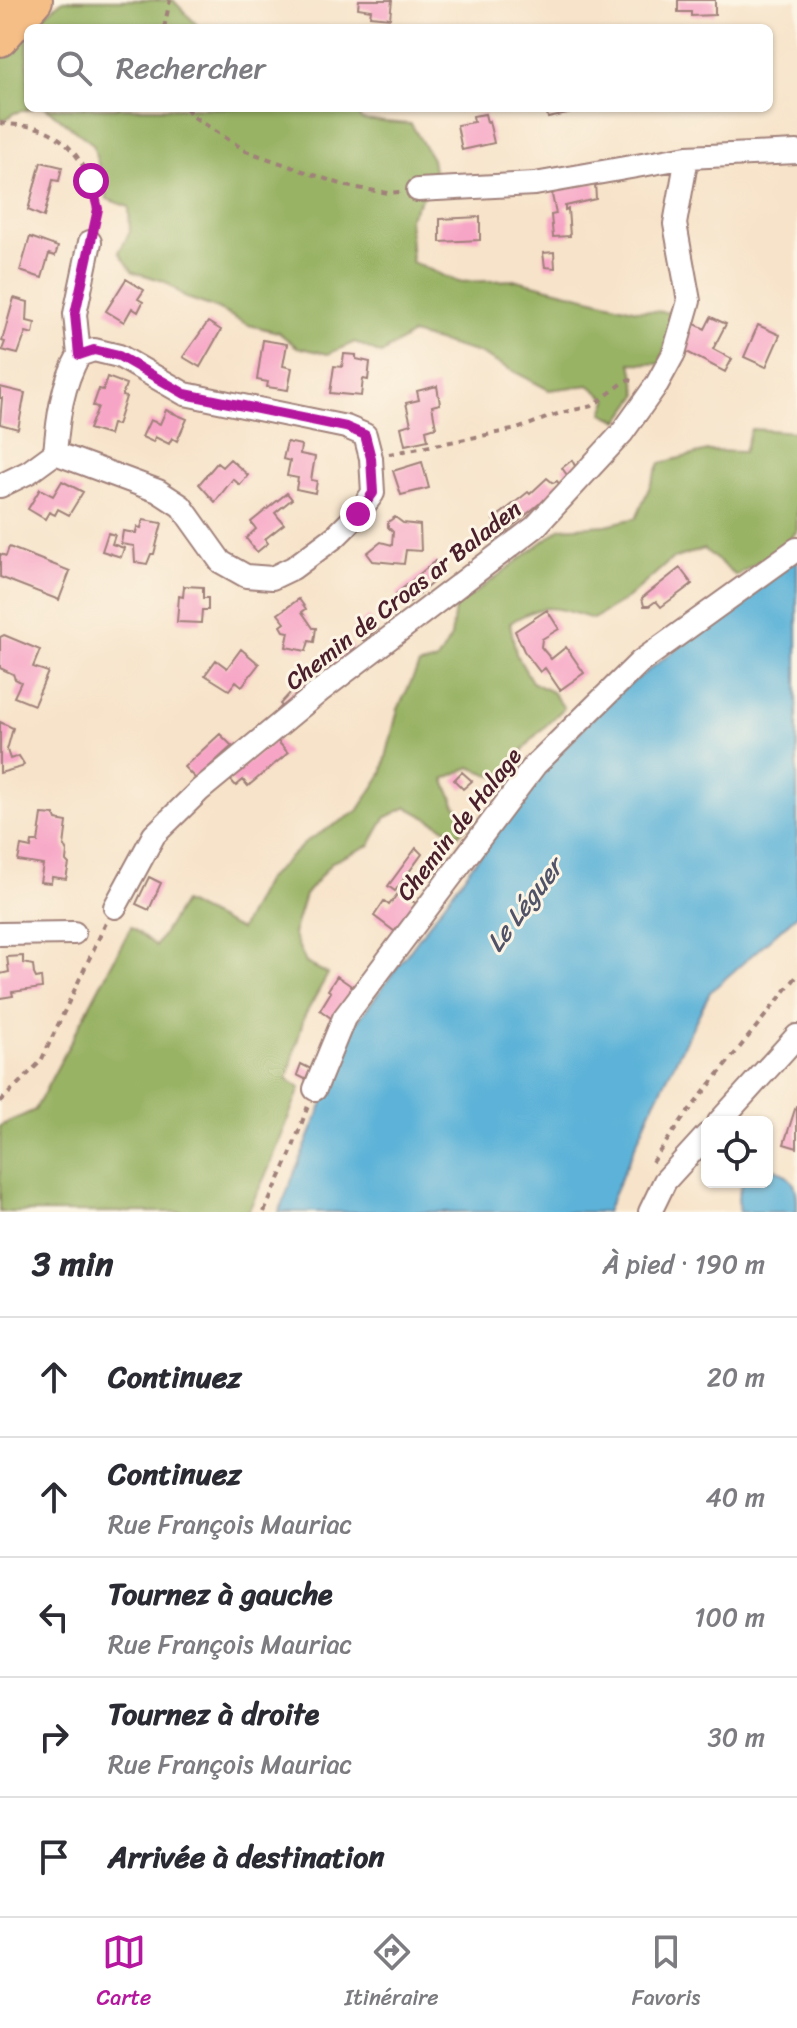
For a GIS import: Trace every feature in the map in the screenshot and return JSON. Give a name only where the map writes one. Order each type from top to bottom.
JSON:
[{"type":"main road","points":[[0,39],[35,0]]},
{"type":"street","points":[[418,190],[535,184],[687,157],[797,152]]},
{"type":"street","name":"Chemin de Croas ar Baladen","points":[[115,907],[154,835],[200,790],[320,691],[535,527],[622,433],[657,384],[674,353],[689,301],[675,224],[687,157]]},
{"type":"street","points":[[0,486],[29,472],[55,453],[62,396],[79,355],[75,314],[90,242]]},
{"type":"street","points":[[55,453],[158,491],[181,506],[221,562],[246,576],[272,578],[293,568],[336,536],[373,493],[371,458],[365,435],[346,427],[185,394],[119,356],[94,350],[79,355]]},
{"type":"street","name":"Chemin de Halage","points":[[315,1089],[344,1018],[535,765],[640,662],[797,549]]},
{"type":"street","points":[[0,934],[74,933]]},
{"type":"street","points":[[724,1116],[797,1036]]},
{"type":"street","points":[[650,1212],[665,1181],[701,1142]]},
{"type":"path","points":[[165,24],[170,0]]},
{"type":"path","points":[[190,112],[246,151],[346,186],[388,193],[418,190]]},
{"type":"path","points":[[0,123],[40,128],[71,148],[91,181],[98,209],[90,242]]},
{"type":"path","points":[[371,458],[517,429],[560,413],[592,406],[627,380]]},
{"type":"path","points":[[0,1102],[41,1061],[115,907]]},
{"type":"path","points":[[646,1173],[684,1117],[797,976]]},
{"type":"path","points":[[264,1212],[315,1089]]},
{"type":"green space","points":[[63,0],[173,0],[196,24],[34,24]]},
{"type":"green space","points":[[24,33],[24,110],[5,120],[0,118],[0,56]]},
{"type":"green space","points":[[51,112],[356,112],[362,120],[411,124],[432,159],[435,177],[409,218],[412,262],[458,282],[517,280],[637,310],[676,313],[660,364],[631,363],[638,395],[619,421],[603,413],[608,400],[589,385],[549,390],[479,353],[412,334],[381,354],[355,342],[328,354],[297,347],[278,332],[249,325],[187,298],[164,281],[133,272],[119,252],[130,232],[129,207],[107,199],[93,144]]},
{"type":"green space","points":[[751,429],[797,432],[797,531],[783,546],[736,576],[704,549],[672,559],[628,598],[593,619],[550,608],[532,611],[510,623],[516,654],[532,682],[552,692],[564,708],[534,737],[501,779],[470,767],[444,779],[456,806],[472,821],[458,835],[407,807],[385,818],[370,845],[332,862],[305,895],[293,934],[306,963],[328,974],[304,1017],[287,1079],[300,1088],[248,1212],[0,1212],[0,1126],[35,1110],[131,927],[156,946],[183,902],[240,930],[265,881],[307,841],[358,811],[382,774],[398,709],[419,665],[437,661],[451,637],[455,608],[561,528],[606,525],[636,518],[660,463],[708,451],[744,452]]},
{"type":"water","name":"Le Léguer","points":[[797,559],[797,915],[710,992],[651,1110],[606,1212],[279,1212],[354,1026],[536,779],[610,699]]},
{"type":"water","points":[[773,1169],[788,1177],[794,1185],[797,1212],[739,1212],[741,1188],[773,1188]]},
{"type":"building","points":[[359,0],[392,0],[390,18],[370,16],[371,10],[358,8]]},
{"type":"building","points":[[678,0],[715,0],[715,15],[691,16],[691,12],[678,12]]},
{"type":"building","points":[[547,112],[577,112],[548,118]]},
{"type":"building","points":[[485,114],[494,143],[462,150],[457,125],[474,122],[473,116]]},
{"type":"building","points":[[41,162],[62,167],[59,181],[53,180],[44,217],[28,210]]},
{"type":"building","points":[[595,182],[596,199],[565,206],[565,210],[568,209],[570,236],[553,237],[551,215],[556,214],[552,195],[556,190]]},
{"type":"building","points":[[480,217],[480,240],[440,242],[440,219]]},
{"type":"building","points":[[30,237],[58,247],[55,256],[49,254],[42,278],[20,271]]},
{"type":"building","points":[[554,252],[555,268],[545,267],[543,253]]},
{"type":"building","points":[[126,279],[144,290],[138,299],[143,302],[138,312],[132,308],[124,322],[106,311]]},
{"type":"building","points":[[14,298],[28,302],[27,321],[35,323],[33,334],[26,332],[18,354],[2,350]]},
{"type":"building","points":[[711,317],[726,324],[713,349],[732,359],[725,372],[683,350],[693,323],[705,329]]},
{"type":"building","points":[[208,322],[221,330],[200,367],[183,357]]},
{"type":"building","points":[[758,325],[780,335],[766,367],[744,357]]},
{"type":"building","points":[[263,340],[287,344],[283,366],[292,368],[288,390],[267,387],[268,382],[257,380]]},
{"type":"building","points":[[344,354],[356,355],[356,359],[370,362],[368,380],[363,379],[361,396],[330,393],[334,366],[342,367]]},
{"type":"building","points":[[107,377],[126,384],[122,396],[126,397],[117,425],[112,424],[109,435],[89,429],[98,407],[93,406]]},
{"type":"building","points":[[437,386],[440,404],[432,406],[436,427],[426,430],[428,440],[405,445],[401,427],[411,424],[406,403],[419,400],[417,391]]},
{"type":"building","points":[[0,387],[25,393],[18,429],[0,424]]},
{"type":"building","points":[[166,410],[187,419],[177,441],[172,438],[169,444],[155,437],[153,442],[142,437],[150,420],[160,424]]},
{"type":"building","points":[[287,442],[301,445],[300,454],[315,457],[311,480],[317,481],[315,493],[296,489],[298,478],[287,476],[290,461],[283,459]]},
{"type":"building","points":[[230,459],[248,475],[240,485],[233,479],[215,502],[199,484],[217,463],[222,467]]},
{"type":"building","points":[[572,460],[576,468],[567,475],[562,468]]},
{"type":"building","points":[[422,462],[429,488],[401,495],[393,471]]},
{"type":"building","points":[[547,478],[560,485],[541,507],[539,504],[504,533],[493,520]]},
{"type":"building","points":[[62,481],[83,492],[69,515],[58,509],[55,515],[49,512],[45,519],[28,509],[40,489],[53,496]]},
{"type":"building","points":[[287,493],[292,499],[275,513],[284,524],[265,539],[268,543],[257,552],[246,538],[256,529],[251,522]]},
{"type":"building","points":[[395,517],[403,523],[420,525],[421,551],[406,550],[404,564],[373,561],[367,553],[381,542],[392,545],[393,532],[388,522]]},
{"type":"building","points":[[143,520],[162,523],[154,554],[151,554],[147,564],[135,562],[134,546],[121,544],[123,531],[136,533]]},
{"type":"building","points":[[108,533],[115,535],[112,544],[124,548],[121,557],[102,551]]},
{"type":"building","points":[[9,547],[70,571],[59,600],[0,577],[0,554],[6,556]]},
{"type":"building","points":[[435,561],[445,572],[406,605],[396,594]]},
{"type":"building","points":[[680,568],[692,584],[661,607],[656,601],[644,606],[642,598]]},
{"type":"building","points":[[184,586],[203,587],[203,598],[208,598],[208,610],[202,610],[201,623],[177,622],[179,596],[183,597]]},
{"type":"building","points":[[299,599],[306,609],[302,612],[316,628],[314,642],[309,641],[306,651],[286,647],[289,632],[284,631],[281,626],[285,623],[278,614]]},
{"type":"building","points":[[547,610],[559,629],[542,639],[541,647],[551,659],[566,647],[584,673],[560,690],[545,668],[540,672],[524,651],[515,631]]},
{"type":"building","points":[[368,616],[378,628],[364,641],[353,630]]},
{"type":"building","points":[[4,635],[40,650],[33,667],[48,672],[34,705],[14,697],[21,682],[0,668],[0,637]]},
{"type":"building","points":[[344,637],[354,648],[302,698],[293,689],[315,663]]},
{"type":"building","points":[[241,649],[259,664],[242,686],[236,681],[229,690],[205,675],[216,660],[227,668]]},
{"type":"building","points":[[292,691],[301,700],[279,718],[275,713]]},
{"type":"building","points":[[0,722],[13,728],[7,750],[10,759],[19,756],[24,764],[0,773]]},
{"type":"building","points":[[220,734],[232,746],[196,779],[184,767]]},
{"type":"building","points":[[276,739],[288,753],[248,786],[243,780],[236,786],[229,778]]},
{"type":"building","points":[[462,772],[472,781],[463,789],[454,780]]},
{"type":"building","points":[[42,814],[54,815],[56,820],[67,822],[64,846],[69,864],[66,879],[52,877],[51,883],[40,882],[43,865],[18,861],[21,846],[31,848],[32,842],[38,842]]},
{"type":"building","points":[[416,848],[422,854],[395,891],[388,886]]},
{"type":"building","points":[[149,877],[161,883],[149,910],[136,904]]},
{"type":"building","points":[[399,892],[418,905],[398,934],[374,916],[384,901],[389,905]]},
{"type":"building","points":[[23,956],[23,963],[33,965],[36,978],[41,977],[42,988],[12,992],[13,996],[0,998],[0,974],[9,972],[7,957]]},
{"type":"building","points":[[337,976],[357,990],[335,1021],[320,1010]]},
{"type":"building","points":[[301,1064],[315,1071],[311,1082],[297,1075]]},
{"type":"building","points":[[797,1106],[797,1148],[784,1144]]},
{"type":"route","points":[[91,181],[98,209],[75,314],[79,355],[94,350],[119,356],[185,394],[346,427],[365,435],[371,458],[373,493],[358,514]]}]
